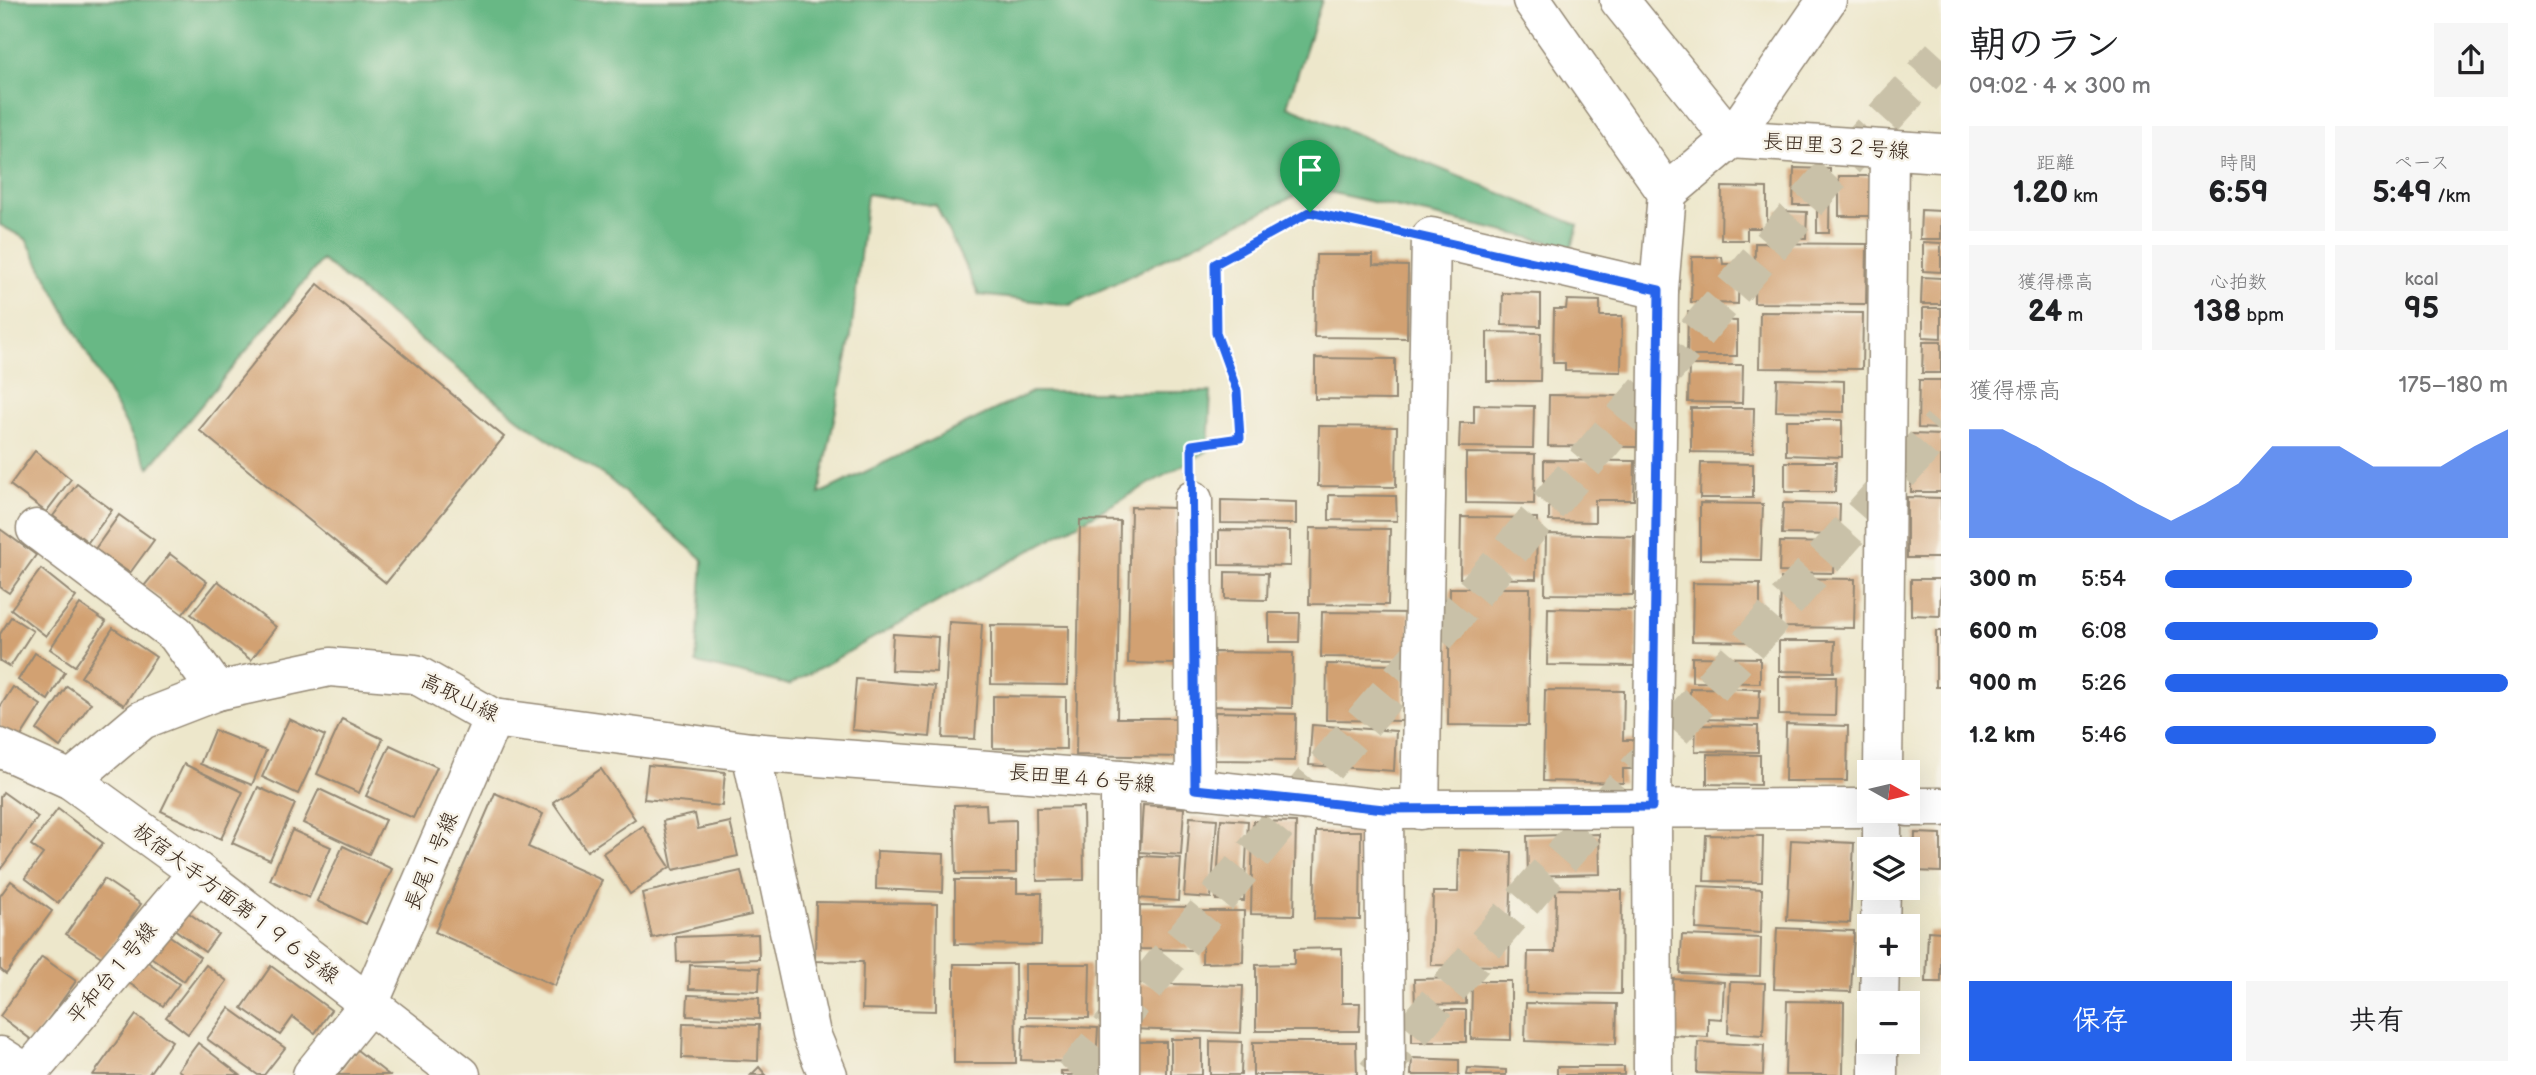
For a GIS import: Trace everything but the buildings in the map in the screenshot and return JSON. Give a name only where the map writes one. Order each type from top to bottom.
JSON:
[{"type":"street","points":[[1532,0],[1667,193],[1659,290],[1652,807],[1653,1075]]},
{"type":"street","points":[[1619,0],[1731,139]]},
{"type":"street","points":[[1667,193],[1731,139],[1827,0]]},
{"type":"street","name":"長田里３２号線","points":[[1731,139],[1941,153]]},
{"type":"street","points":[[1883,760],[1889,150]]},
{"type":"street","points":[[1386,1075],[1431,237],[1659,290]]},
{"type":"street","points":[[1193,500],[1195,789]]},
{"type":"street","points":[[36,528],[176,634],[216,691]]},
{"type":"street","name":"高取山線","points":[[71,780],[142,720],[216,691],[330,667],[415,674],[493,718],[751,751]]},
{"type":"street","name":"長尾１号線","points":[[312,1075],[369,1004],[493,718]]},
{"type":"street","name":"板宿大手方面第１９６号線","points":[[0,748],[71,780],[198,872],[461,1075]]},
{"type":"street","points":[[751,751],[811,1034],[828,1075]]},
{"type":"street","name":"長田里４６号線","points":[[751,751],[1120,780],[1402,810],[1857,808]]},
{"type":"street","points":[[1120,780],[1120,1075]]},
{"type":"street","points":[[1920,807],[1941,807]]},
{"type":"street","name":"平和台１号線","points":[[18,1068],[198,872]]},
{"type":"street","points":[[1878,1054],[1878,1075]]},
{"type":"path","points":[[1193,500],[1192,445],[1240,438],[1237,391],[1216,333],[1215,264],[1310,212],[1431,237]]},
{"type":"green space","points":[[0,0],[1322,0],[1287,106],[1578,225],[1572,247],[1311,188],[1070,305],[979,295],[936,206],[867,194],[851,336],[819,494],[1032,392],[1211,392],[1208,451],[789,685],[696,663],[703,560],[609,479],[524,423],[322,260],[149,468],[26,239],[0,225]]},
{"type":"tunnel","points":[[1073,1075],[1319,774],[1824,183],[1941,56]]},
{"type":"tunnel","points":[[1375,1075],[1531,892],[1941,426]]},
{"type":"route","points":[[1310,212],[1659,290],[1652,807],[1384,809],[1195,789],[1192,445],[1240,438],[1237,391],[1216,333],[1215,264],[1310,212]]}]
